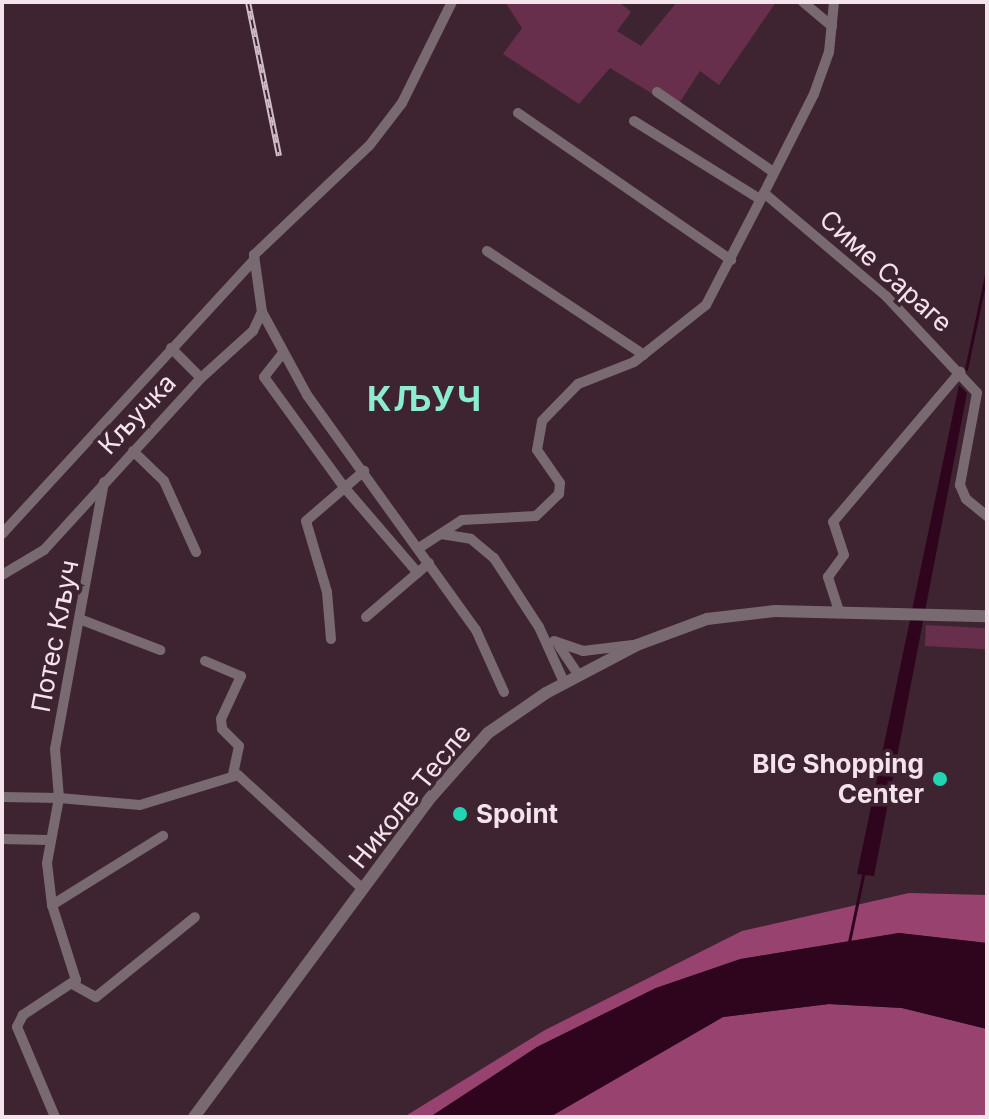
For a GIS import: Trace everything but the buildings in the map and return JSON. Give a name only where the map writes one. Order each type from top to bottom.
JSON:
[{"type":"street","name":"Кључка","points":[[2,534],[254,260],[260,246],[369,146],[402,103],[452,2]]},
{"type":"street","points":[[803,2],[832,26]]},
{"type":"street","points":[[419,548],[473,518],[541,513],[561,491],[537,450],[542,421],[578,384],[644,355],[706,305],[731,260],[772,171],[806,112],[832,26],[834,2]]},
{"type":"street","points":[[657,92],[772,171]]},
{"type":"street","points":[[518,113],[731,260]]},
{"type":"street","name":"Симе Сараге","points":[[634,121],[762,196],[886,296],[960,372],[977,393],[960,490],[987,516]]},
{"type":"street","points":[[487,251],[644,355]]},
{"type":"street","points":[[254,260],[262,312],[282,354],[476,630],[504,692]]},
{"type":"street","name":"Кључка","points":[[2,575],[44,550],[201,378],[253,331],[262,312]]},
{"type":"street","points":[[171,348],[201,378]]},
{"type":"street","points":[[282,354],[264,377],[344,487],[418,573]]},
{"type":"street","points":[[839,611],[828,577],[844,555],[833,522],[960,372]]},
{"type":"street","points":[[133,451],[164,481],[196,552]]},
{"type":"street","points":[[331,639],[327,592],[306,521],[364,471]]},
{"type":"street","name":"Потес Кључ","points":[[74,985],[52,905],[48,840],[59,798],[55,749],[82,620],[104,482]]},
{"type":"street","points":[[471,539],[473,518]]},
{"type":"street","points":[[441,534],[471,539],[494,558],[539,627],[564,682]]},
{"type":"street","points":[[366,617],[429,563]]},
{"type":"street","name":"Николе Тесле","points":[[194,1117],[363,889],[468,754],[564,682],[637,645],[707,619],[839,611],[987,616]]},
{"type":"street","points":[[82,620],[160,650]]},
{"type":"street","points":[[539,627],[554,641],[578,674]]},
{"type":"street","points":[[554,641],[583,651],[637,645]]},
{"type":"street","points":[[205,661],[241,676],[221,719],[222,729],[239,746],[233,774]]},
{"type":"street","points":[[2,797],[140,805],[197,792],[233,774]]},
{"type":"street","points":[[233,774],[363,889]]},
{"type":"street","points":[[52,905],[163,836]]},
{"type":"street","points":[[2,839],[48,840]]},
{"type":"street","points":[[55,1117],[17,1027],[23,1015],[74,985],[96,997],[195,917]]},
{"type":"shaded area","points":[[505,2],[619,2],[631,12],[617,31],[641,46],[677,2],[776,2],[719,85],[700,71],[676,108],[610,68],[579,104],[503,54],[522,28]]},
{"type":"shaded area","points":[[959,385],[967,393],[874,876],[857,874]]},
{"type":"shaded area","points":[[926,625],[987,628],[986,649],[925,646]]},
{"type":"shaded area","points":[[909,893],[987,895],[987,943],[899,933],[740,959],[656,988],[537,1047],[430,1117],[404,1117],[545,1030],[742,931]]},
{"type":"shaded area","points":[[899,933],[987,943],[987,1029],[902,1008],[829,1004],[723,1017],[550,1117],[430,1117],[537,1047],[656,988],[741,959]]},
{"type":"shaded area","points":[[829,1004],[902,1008],[987,1029],[987,1117],[550,1117],[723,1017]]},
{"type":"waterway","points":[[966,369],[987,270]]},
{"type":"waterway","points":[[849,942],[864,871]]},
{"type":"railway","points":[[248,2],[279,156]]},
{"type":"place","name":"BIG Shopping Center","points":[[940,779]]},
{"type":"place","name":"Spoint","points":[[460,814]]},
{"type":"district","name":"КЉУЧ","points":[[425,399]]}]
